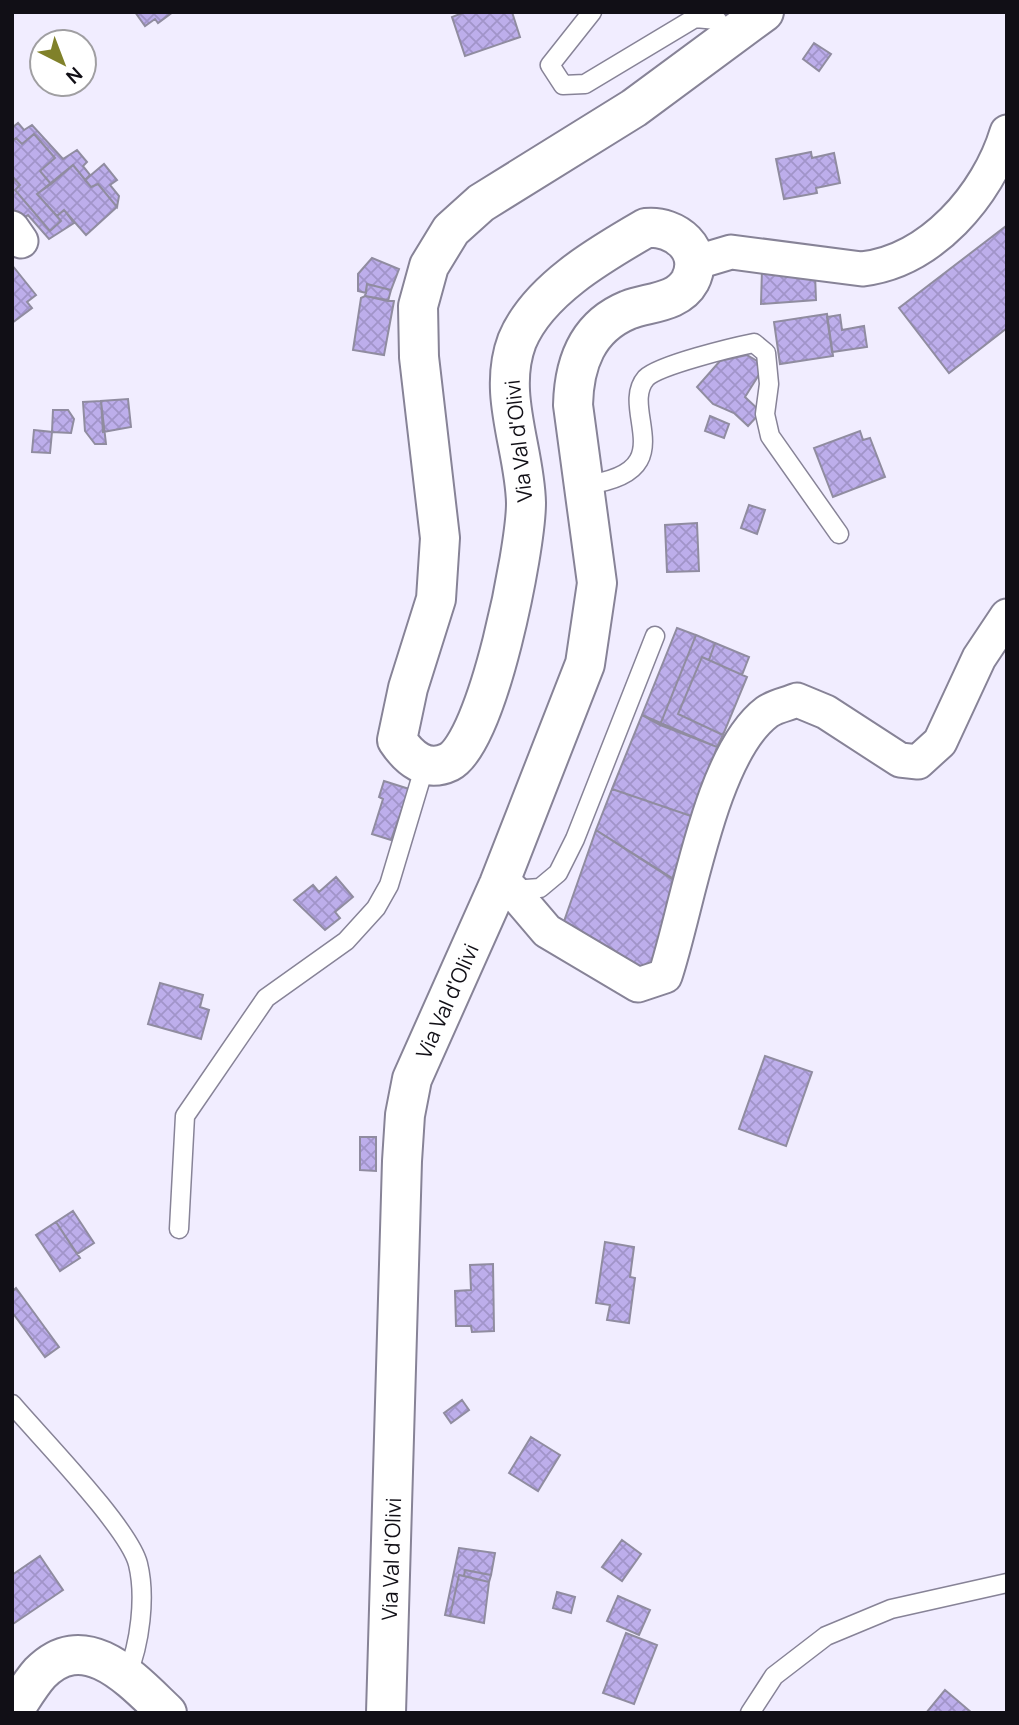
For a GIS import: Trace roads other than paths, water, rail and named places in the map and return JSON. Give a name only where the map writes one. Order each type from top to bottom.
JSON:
[{"type":"street","points":[[425,765],[409,757],[397,740],[408,688],[436,599],[440,538],[418,306],[429,265],[451,230],[481,202],[634,108],[764,12]]},
{"type":"street","points":[[694,263],[731,252],[862,269],[884,267],[932,240],[959,215],[987,179],[1007,132]]},
{"type":"street","name":"Via Val d'Olivi","points":[[386,1713],[405,1115],[412,1079],[428,1038],[505,887],[585,664],[597,583],[573,405],[574,380],[580,356],[592,336],[610,320],[678,293],[690,281],[694,263],[692,251],[675,232],[658,226],[646,228],[582,271],[527,320],[510,363],[508,385],[526,501],[520,569],[501,644],[469,740],[456,758],[442,765],[425,765]]},
{"type":"street","points":[[505,887],[547,931],[638,985],[665,976],[681,929],[711,805],[746,733],[768,711],[797,700],[826,712],[900,760],[918,762],[940,742],[979,659],[1007,616]]},
{"type":"street","points":[[16,1700],[41,1672],[56,1662],[79,1655],[99,1657],[127,1675],[167,1713]]},
{"type":"lane","points":[[592,12],[551,65],[563,85],[585,84],[695,18],[717,20],[730,38]]},
{"type":"lane","points":[[585,485],[611,482],[631,468],[644,449],[639,390],[648,376],[721,349],[754,343],[766,353],[769,384],[765,414],[770,436],[839,534]]},
{"type":"lane","points":[[505,887],[540,887],[558,873],[575,839],[655,636]]},
{"type":"lane","points":[[179,1228],[184,1116],[267,998],[346,941],[376,908],[389,885],[425,765]]},
{"type":"lane","points":[[12,1404],[112,1520],[138,1562],[140,1604],[134,1658],[127,1675]]},
{"type":"lane","points":[[750,1713],[774,1676],[826,1636],[891,1609],[1007,1583]]}]
